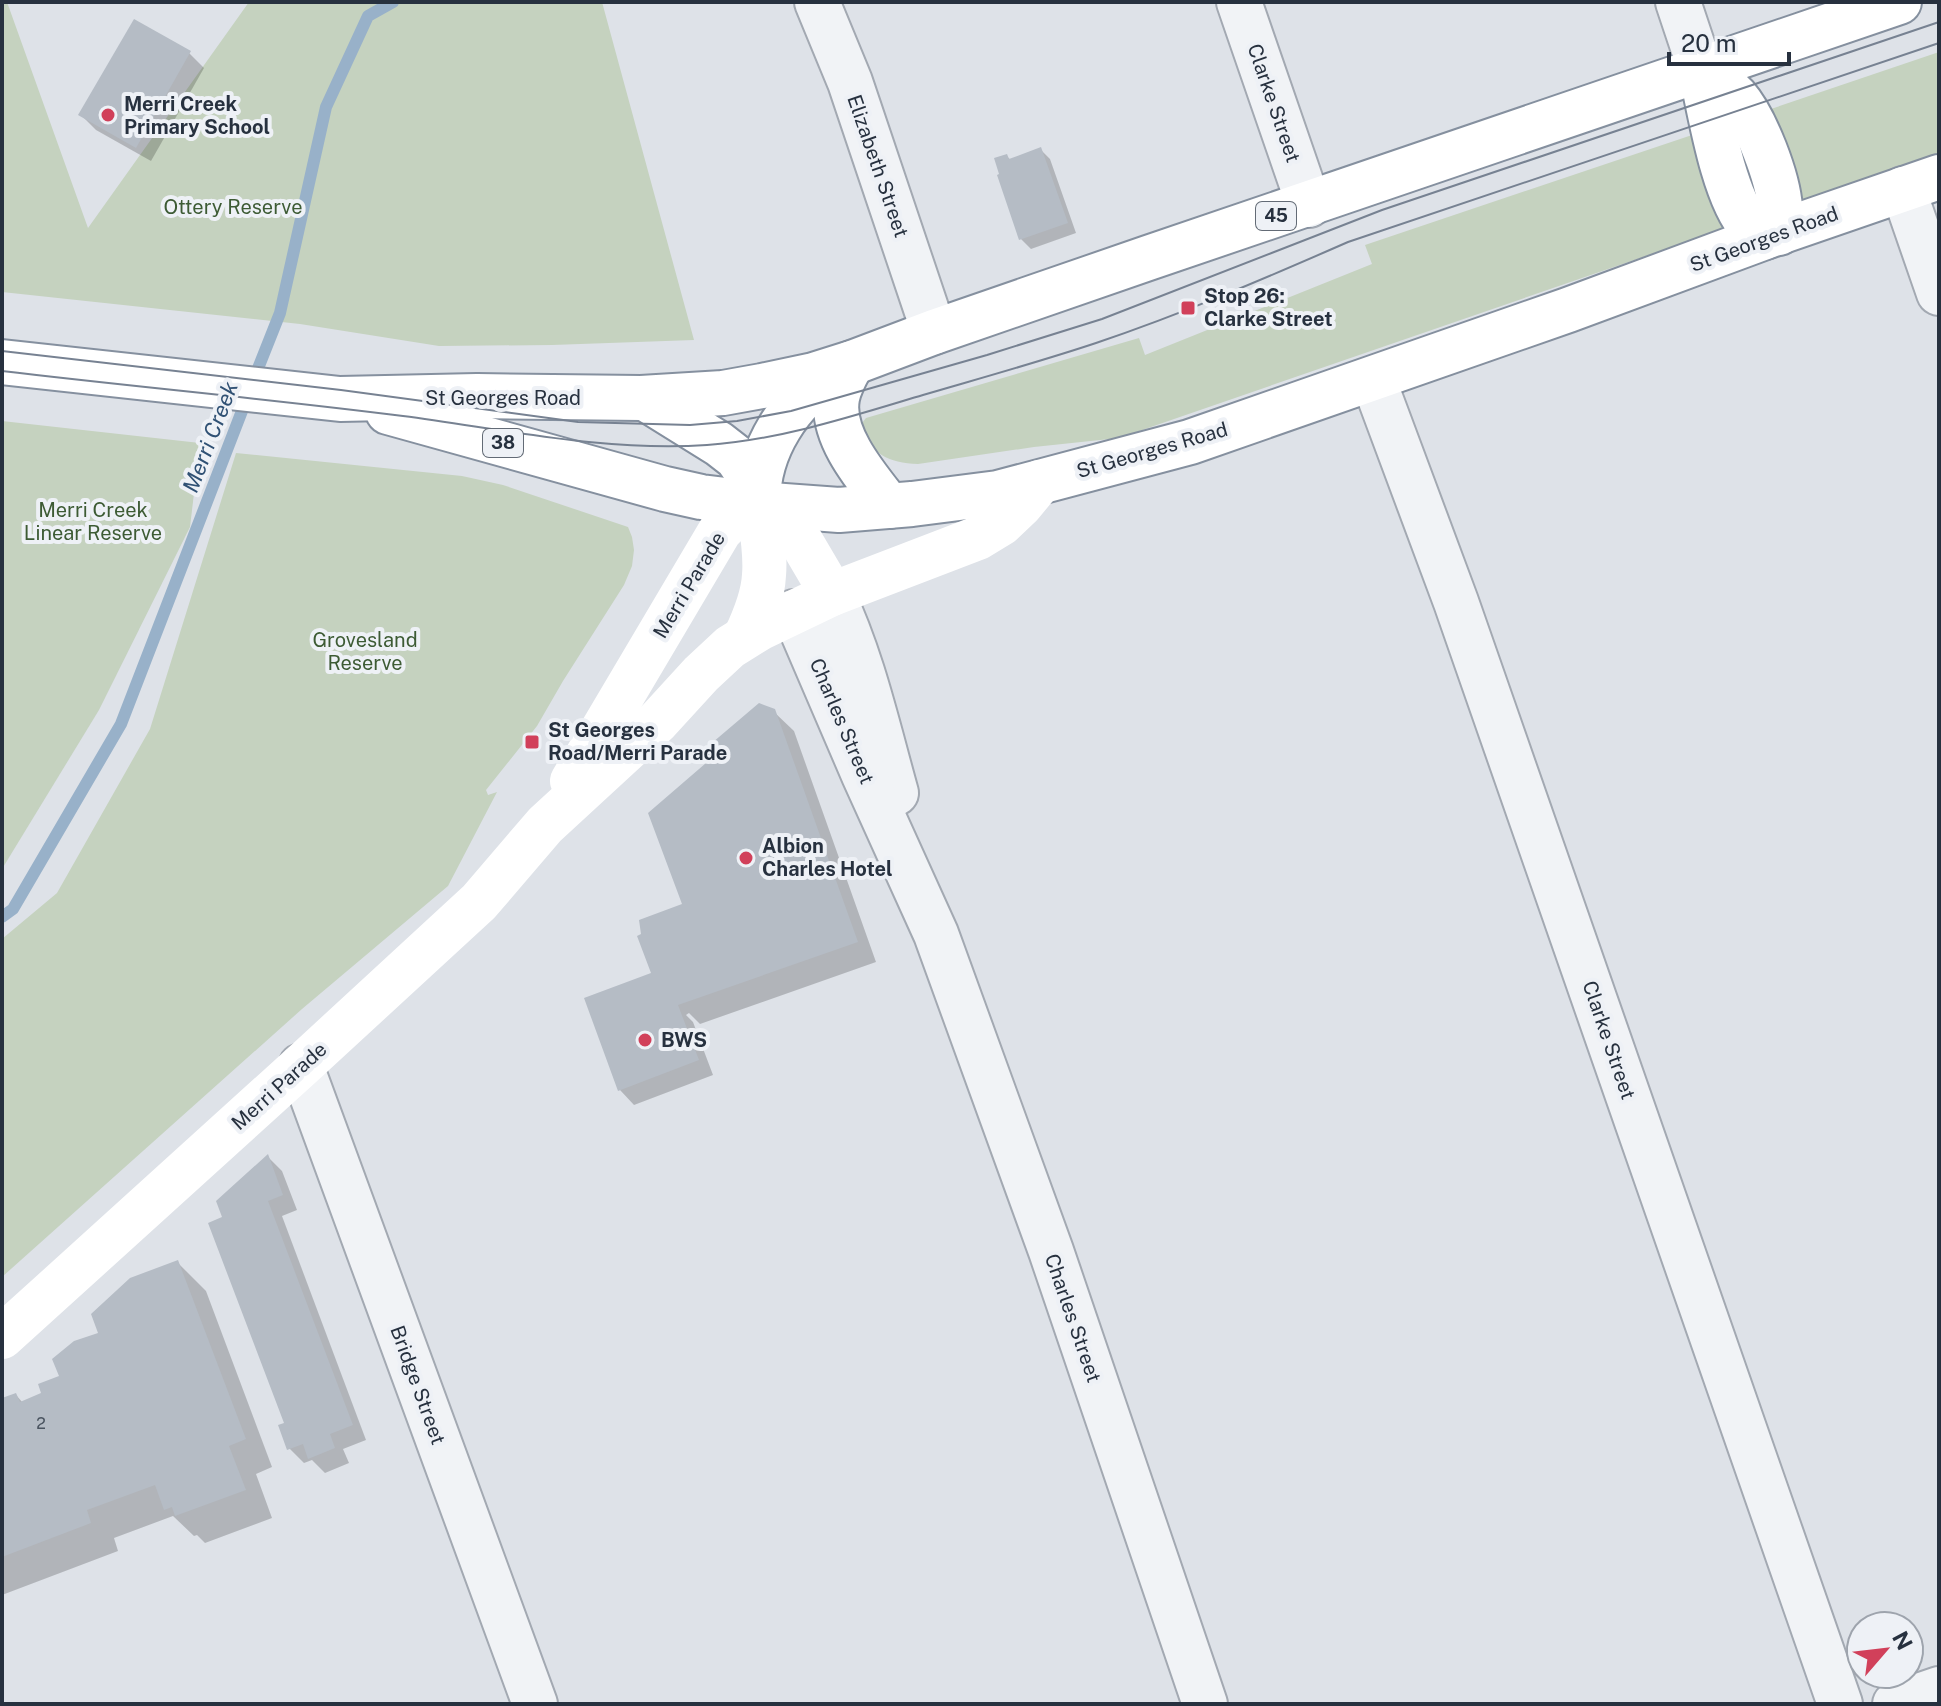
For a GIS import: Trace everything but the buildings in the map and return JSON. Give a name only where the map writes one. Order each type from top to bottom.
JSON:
[{"type":"main road","name":"St Georges Road","points":[[2,362],[340,399],[477,396],[627,398],[709,394],[749,388],[814,375],[852,363],[934,332],[1899,2]]},
{"type":"main road","points":[[1701,71],[1732,193],[1750,226],[1772,235]]},
{"type":"main road","name":"St Georges Road","points":[[340,399],[701,497],[839,510],[998,493],[1190,442],[1921,183]]},
{"type":"main road","points":[[745,637],[757,609],[764,576],[758,486],[764,459],[791,411],[824,379],[852,363]]},
{"type":"main road","points":[[852,363],[837,398],[838,420],[852,455],[889,506]]},
{"type":"main road","points":[[627,398],[682,420],[733,454],[748,474],[758,504]]},
{"type":"main road","name":"Merri Parade","points":[[2,1337],[479,902],[545,825],[658,721],[714,661],[745,637],[813,603],[978,538],[1001,524],[1040,482]]},
{"type":"main road","name":"Charles Street","points":[[758,504],[774,558],[813,603]]},
{"type":"main road","name":"Merri Parade","points":[[545,825],[720,531],[736,515],[758,504]]},
{"type":"street","name":"Elizabeth Street","points":[[817,2],[850,82],[934,332]]},
{"type":"street","name":"Clarke Street","points":[[1239,2],[1309,205]]},
{"type":"street","points":[[1678,2],[1701,71]]},
{"type":"street","points":[[1921,183],[1939,293]]},
{"type":"street","name":"Clarke Street","points":[[1373,379],[1456,602],[1840,1704]]},
{"type":"street","name":"Charles Street","points":[[813,603],[864,775],[936,934],[1051,1251],[1205,1704]]},
{"type":"street","name":"Bridge Street","points":[[301,1066],[535,1704]]},
{"type":"street","points":[[1895,1704],[1939,1689]]},
{"type":"green space","name":"Ottery Reserve","points":[[2,2],[7,2],[88,228],[249,2],[602,2],[694,340],[439,346],[300,324],[2,292]]},
{"type":"green space","points":[[1939,52],[1939,155],[1798,203],[1765,111]]},
{"type":"green space","points":[[1698,133],[1727,228],[1119,438],[918,464],[898,462],[881,455],[865,434],[862,423],[866,418],[1139,338],[1145,355],[1372,264],[1365,245]]},
{"type":"green space","name":"Merri Creek Linear Reserve","points":[[2,421],[200,443],[190,527],[99,710],[2,869]]},
{"type":"green space","name":"Grovesland Reserve","points":[[236,453],[462,476],[503,485],[628,527],[634,550],[632,566],[624,585],[537,726],[486,790],[488,795],[497,792],[448,886],[302,1009],[2,1277],[2,939],[57,893],[150,729]]},
{"type":"waterway","name":"Merri Creek","points":[[253,381],[280,313],[326,107],[368,16],[393,2]]},
{"type":"waterway","name":"Merri Creek","points":[[2,917],[13,909],[121,724],[247,398]]},
{"type":"tram line","points":[[2,351],[341,390],[578,422],[690,425],[737,421],[791,411],[1102,319],[1382,210],[1939,22]]},
{"type":"tram line","points":[[2,371],[403,416],[592,442],[669,446],[762,438],[843,419],[1096,343],[1192,308],[1348,242],[1939,43]]},
{"type":"place","name":"Merri Creek Primary School","points":[[108,115]]},
{"type":"place","name":"Stop 26: Clarke Street","points":[[1188,308]]},
{"type":"place","name":"St Georges Road/Merri Parade","points":[[532,742]]},
{"type":"place","name":"Albion Charles Hotel","points":[[746,858]]},
{"type":"place","name":"BWS","points":[[645,1040]]}]
